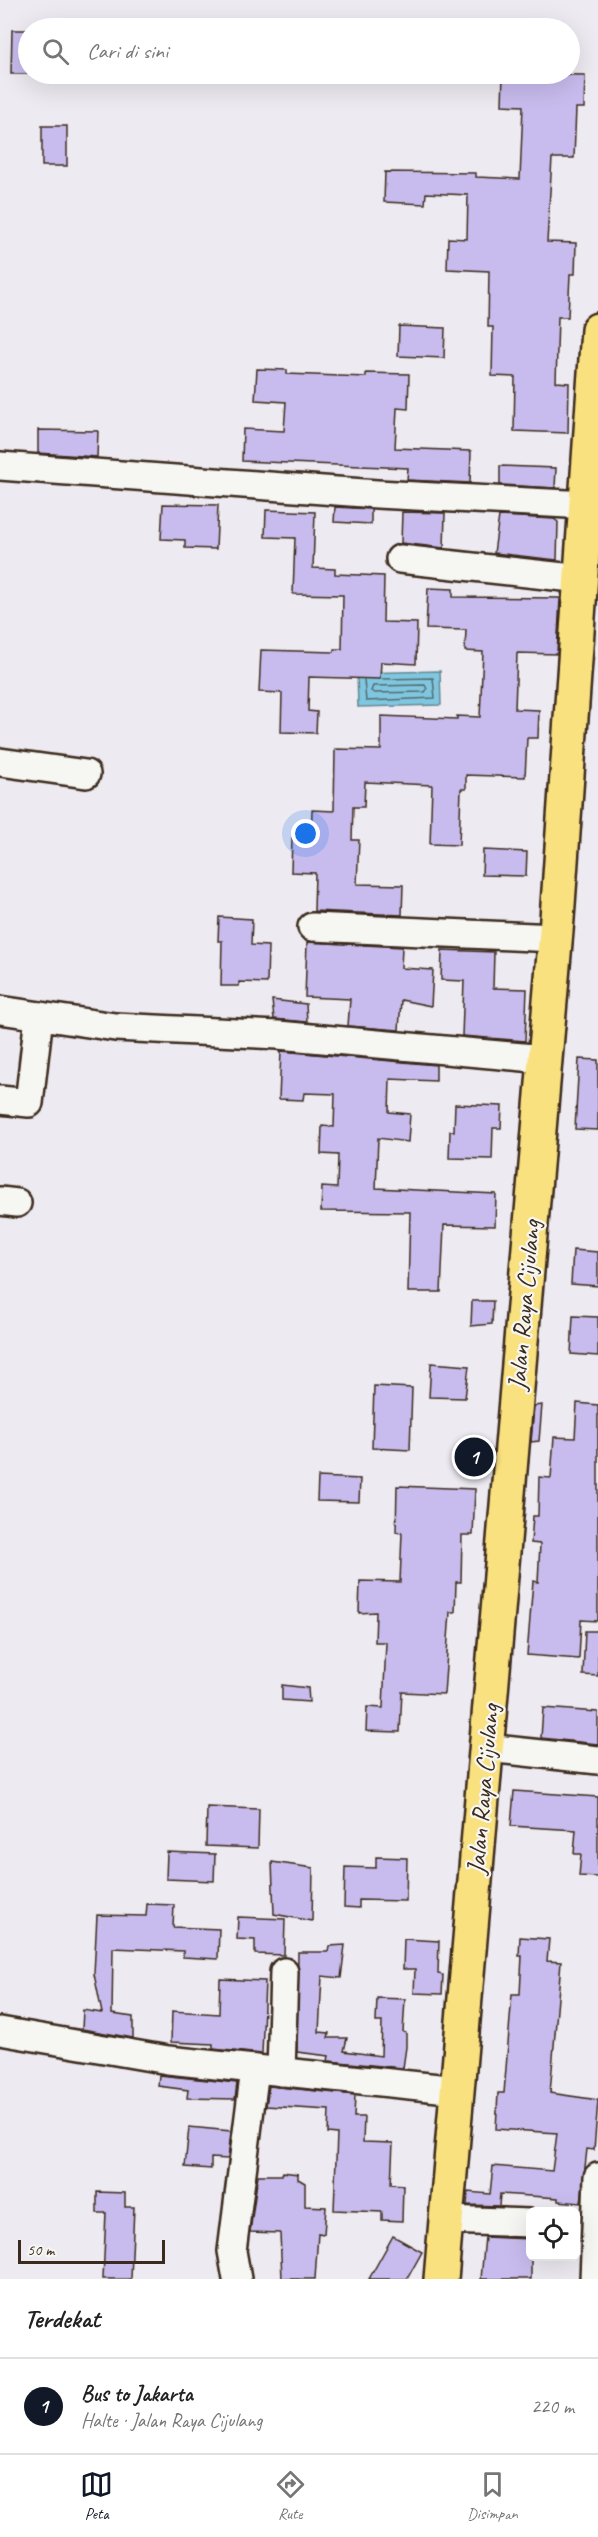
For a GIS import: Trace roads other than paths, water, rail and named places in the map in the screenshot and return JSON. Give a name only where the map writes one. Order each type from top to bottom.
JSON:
[{"type":"highway","name":"Jalan Raya Cijulang","points":[[441,2279],[555,938],[598,330]]},
{"type":"street","points":[[0,466],[377,494],[587,505]]},
{"type":"street","points":[[400,559],[582,579]]},
{"type":"street","points":[[0,762],[86,774]]},
{"type":"street","points":[[312,927],[555,938]]},
{"type":"street","points":[[0,1010],[115,1027],[278,1035],[545,1059]]},
{"type":"street","points":[[0,1100],[29,1103],[39,1016]]},
{"type":"street","points":[[487,1748],[598,1760]]},
{"type":"street","points":[[237,2279],[232,2251],[268,2071],[284,1972]]},
{"type":"street","points":[[0,2031],[168,2060],[458,2090]]},
{"type":"street","points":[[594,2279],[585,2225],[598,2177]]},
{"type":"street","points":[[446,2220],[526,2223]]},
{"type":"water","points":[[440,671],[441,705],[358,707],[357,673]]},
{"type":"place","name":"Bus to Jakarta","points":[[474,1457]]}]
